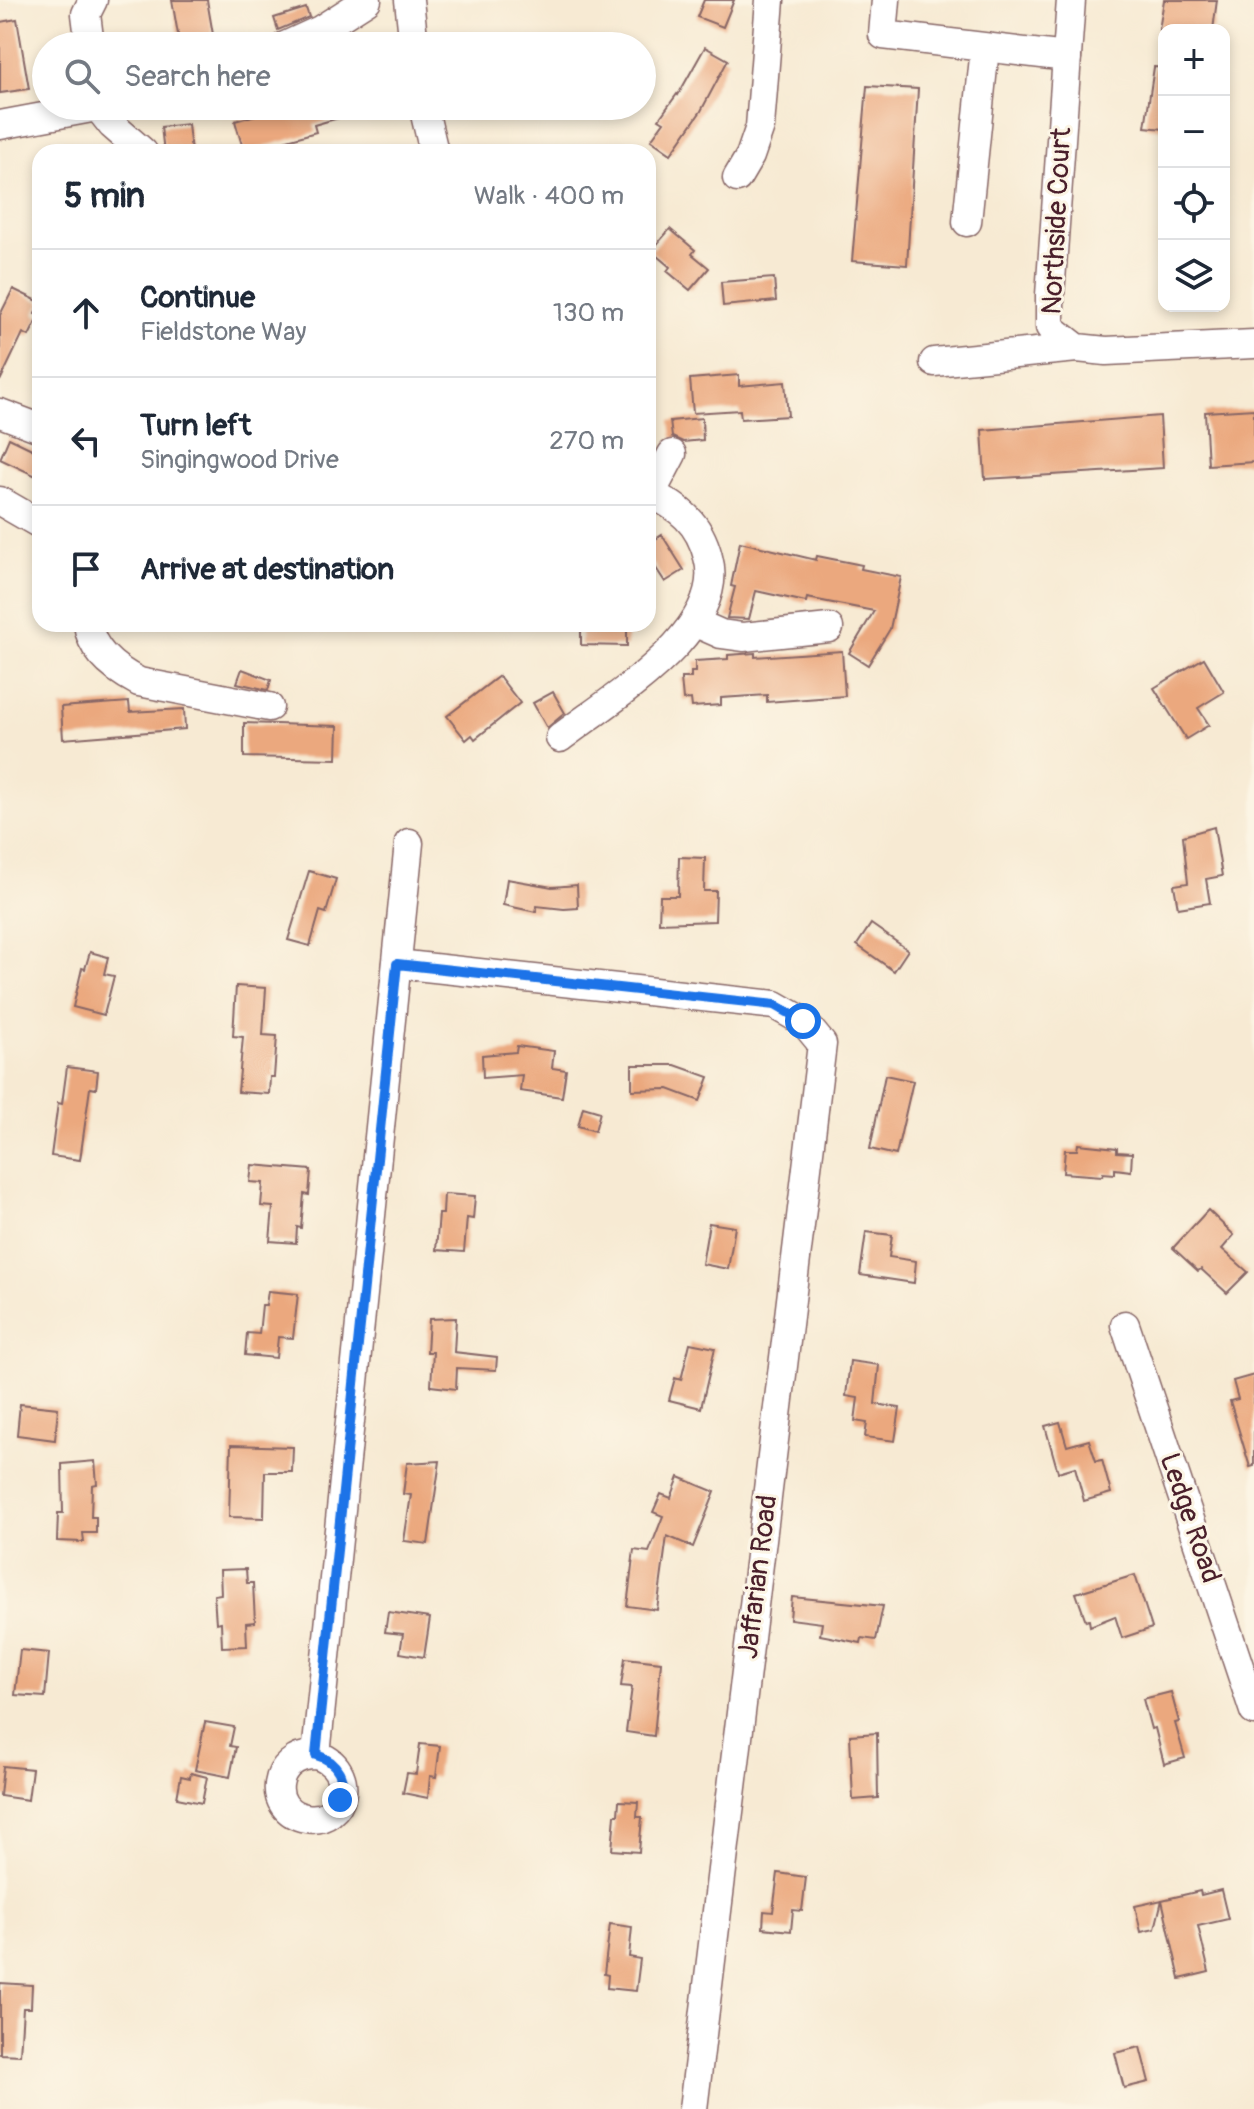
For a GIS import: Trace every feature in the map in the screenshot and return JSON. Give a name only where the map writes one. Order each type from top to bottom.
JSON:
[{"type":"street","points":[[88,32],[86,14],[93,0]]},
{"type":"street","points":[[316,32],[367,0]]},
{"type":"street","points":[[409,0],[412,32]]},
{"type":"street","points":[[737,178],[750,156],[760,127],[770,0]]},
{"type":"street","points":[[886,0],[883,35],[1067,57]]},
{"type":"street","name":"Northside Court","points":[[1071,0],[1050,327],[1077,348],[1106,351],[1254,344]]},
{"type":"street","points":[[967,222],[985,48]]},
{"type":"street","points":[[0,125],[32,119]]},
{"type":"street","points":[[108,120],[134,144]]},
{"type":"street","points":[[426,120],[432,144]]},
{"type":"street","points":[[934,362],[1077,348]]},
{"type":"street","points":[[0,413],[32,425]]},
{"type":"street","points":[[656,482],[672,454]]},
{"type":"street","points":[[560,738],[671,652],[696,623],[709,596],[712,570],[704,540],[690,518],[656,497]]},
{"type":"street","points":[[0,501],[32,519]]},
{"type":"street","points":[[696,623],[721,634],[743,637],[829,628]]},
{"type":"street","points":[[89,632],[100,651],[120,672],[139,682],[269,707]]},
{"type":"street","points":[[316,1755],[409,843]]},
{"type":"street","name":"Jaffarian Road","points":[[397,964],[775,1005],[803,1021],[822,1044],[693,2109]]},
{"type":"street","name":"Ledge Road","points":[[1125,1325],[1254,1711]]},
{"type":"building","points":[[172,0],[207,0],[213,32],[178,32]]},
{"type":"building","points":[[704,0],[734,0],[723,27],[697,17]]},
{"type":"building","points":[[1164,0],[1217,0],[1214,24],[1160,24]]},
{"type":"building","points":[[306,8],[309,17],[278,30],[274,18]]},
{"type":"building","points":[[17,19],[29,89],[0,93],[0,22]]},
{"type":"building","points":[[705,47],[728,60],[701,111],[671,154],[651,140],[664,122],[659,119],[678,95]]},
{"type":"building","points":[[1154,67],[1158,67],[1158,128],[1145,127]]},
{"type":"building","points":[[867,86],[918,89],[907,265],[852,261]]},
{"type":"building","points":[[332,120],[314,125],[316,132],[273,144],[242,144],[235,121]]},
{"type":"building","points":[[188,124],[190,144],[163,144],[161,127]]},
{"type":"building","points":[[670,229],[695,250],[692,254],[709,268],[690,290],[667,271],[670,267],[656,255],[656,245]]},
{"type":"building","points":[[774,278],[776,301],[723,306],[721,282]]},
{"type":"building","points":[[13,289],[32,298],[32,330],[29,336],[23,333],[0,381],[0,315]]},
{"type":"building","points":[[739,375],[739,386],[785,382],[788,416],[741,419],[740,410],[693,413],[690,379]]},
{"type":"building","points":[[1254,409],[1254,462],[1208,465],[1205,412]]},
{"type":"building","points":[[1160,416],[1163,468],[985,479],[982,430]]},
{"type":"building","points":[[702,418],[703,440],[683,442],[672,437],[670,421]]},
{"type":"building","points":[[9,438],[32,449],[32,474],[0,459]]},
{"type":"building","points":[[662,535],[684,570],[665,582],[656,568],[656,539]]},
{"type":"building","points":[[740,542],[816,560],[817,556],[862,565],[861,569],[901,577],[890,629],[868,665],[849,653],[874,611],[807,598],[806,602],[756,591],[749,619],[727,618],[735,587],[731,586]]},
{"type":"building","points":[[581,632],[627,632],[627,646],[581,645]]},
{"type":"building","points":[[842,651],[845,696],[767,702],[767,695],[721,698],[721,705],[692,707],[691,699],[683,700],[681,678],[691,678],[691,672],[695,672],[695,661],[755,653],[755,657]]},
{"type":"building","points":[[1204,658],[1224,692],[1198,708],[1209,725],[1186,739],[1154,688]]},
{"type":"building","points":[[242,669],[271,680],[268,690],[237,683]]},
{"type":"building","points":[[499,676],[520,703],[475,739],[472,735],[466,740],[447,716]]},
{"type":"building","points":[[553,692],[565,713],[547,728],[533,703]]},
{"type":"building","points":[[129,702],[130,712],[184,709],[185,729],[63,739],[61,707]]},
{"type":"building","points":[[244,723],[338,726],[337,759],[244,757]]},
{"type":"building","points":[[1214,827],[1222,876],[1206,879],[1210,903],[1178,908],[1174,885],[1188,883],[1183,836]]},
{"type":"building","points":[[679,857],[705,858],[704,891],[716,891],[715,921],[659,923],[660,896],[678,896]]},
{"type":"building","points":[[309,871],[336,879],[326,913],[320,911],[310,946],[288,940]]},
{"type":"building","points":[[507,879],[552,887],[577,885],[578,908],[537,906],[536,912],[503,905]]},
{"type":"building","points":[[871,924],[908,950],[894,971],[857,945]]},
{"type":"building","points":[[90,952],[108,957],[104,974],[114,976],[104,1015],[73,1007],[82,968],[85,969]]},
{"type":"building","points":[[236,986],[266,988],[263,1035],[277,1036],[274,1077],[270,1077],[269,1094],[238,1092],[243,1037],[233,1036]]},
{"type":"building","points":[[517,1046],[554,1051],[552,1068],[566,1070],[562,1097],[520,1091],[522,1075],[483,1078],[482,1055],[516,1052]]},
{"type":"building","points":[[632,1065],[675,1065],[709,1077],[700,1101],[668,1089],[632,1090]]},
{"type":"building","points":[[67,1067],[98,1071],[96,1089],[90,1088],[80,1160],[51,1156],[58,1103],[62,1104]]},
{"type":"building","points":[[885,1075],[913,1081],[896,1155],[870,1149]]},
{"type":"building","points":[[583,1107],[600,1112],[595,1131],[578,1126]]},
{"type":"building","points":[[1078,1144],[1117,1148],[1117,1152],[1132,1153],[1131,1171],[1115,1169],[1115,1174],[1103,1173],[1102,1176],[1063,1173],[1065,1150],[1077,1150]]},
{"type":"building","points":[[252,1165],[311,1170],[309,1195],[304,1194],[301,1228],[297,1227],[296,1243],[270,1241],[273,1207],[261,1206],[263,1183],[250,1182]]},
{"type":"building","points":[[444,1194],[475,1196],[473,1219],[467,1218],[464,1252],[436,1250]]},
{"type":"building","points":[[1208,1210],[1234,1235],[1222,1249],[1248,1272],[1227,1293],[1173,1248]]},
{"type":"building","points":[[709,1223],[735,1227],[728,1269],[702,1264]]},
{"type":"building","points":[[866,1232],[892,1235],[889,1257],[916,1261],[914,1283],[860,1275]]},
{"type":"building","points":[[268,1291],[298,1294],[293,1338],[278,1337],[276,1358],[245,1355],[247,1333],[259,1334],[262,1305],[266,1305]]},
{"type":"building","points":[[456,1318],[454,1352],[497,1357],[496,1370],[457,1368],[456,1389],[431,1386],[433,1352],[427,1352],[429,1319]]},
{"type":"building","points":[[690,1343],[715,1348],[701,1408],[669,1400],[675,1378],[681,1380]]},
{"type":"building","points":[[850,1361],[879,1365],[875,1404],[900,1408],[895,1441],[865,1437],[867,1423],[855,1421],[858,1398],[846,1396]]},
{"type":"building","points":[[1254,1375],[1254,1466],[1250,1467],[1230,1401],[1238,1399],[1233,1381]]},
{"type":"building","points":[[20,1404],[58,1408],[55,1440],[17,1435]]},
{"type":"building","points":[[1060,1422],[1067,1446],[1089,1440],[1096,1461],[1102,1460],[1111,1493],[1084,1501],[1075,1467],[1058,1472],[1045,1426]]},
{"type":"building","points":[[231,1445],[293,1447],[292,1472],[265,1472],[264,1518],[229,1517]]},
{"type":"building","points":[[95,1461],[97,1484],[92,1485],[91,1517],[96,1517],[96,1533],[83,1533],[84,1542],[57,1541],[58,1513],[63,1513],[62,1464]]},
{"type":"building","points":[[440,1461],[428,1544],[404,1541],[411,1495],[403,1494],[407,1463]]},
{"type":"building","points":[[679,1477],[715,1492],[693,1547],[667,1536],[657,1610],[627,1606],[634,1550],[649,1552],[663,1516],[653,1512],[661,1494],[671,1498]]},
{"type":"building","points":[[246,1569],[247,1583],[253,1583],[255,1622],[246,1623],[247,1646],[222,1647],[221,1622],[216,1623],[214,1595],[221,1594],[220,1570]]},
{"type":"building","points":[[1135,1575],[1152,1628],[1122,1638],[1115,1616],[1090,1626],[1076,1593]]},
{"type":"building","points":[[792,1597],[883,1606],[876,1640],[862,1638],[861,1643],[820,1635],[822,1623],[790,1619]]},
{"type":"building","points":[[388,1612],[430,1618],[424,1657],[400,1653],[403,1634],[385,1632]]},
{"type":"building","points":[[20,1650],[49,1653],[45,1697],[15,1695]]},
{"type":"building","points":[[625,1658],[661,1662],[654,1736],[626,1732],[632,1687],[621,1686]]},
{"type":"building","points":[[1171,1692],[1179,1722],[1175,1723],[1185,1758],[1164,1764],[1155,1728],[1151,1729],[1143,1699]]},
{"type":"building","points":[[205,1722],[234,1727],[230,1746],[236,1747],[230,1777],[195,1770]]},
{"type":"building","points":[[877,1733],[878,1798],[853,1800],[850,1735]]},
{"type":"building","points":[[420,1744],[440,1746],[436,1777],[430,1776],[428,1798],[403,1793],[407,1773],[416,1774]]},
{"type":"building","points":[[3,1766],[32,1769],[28,1800],[0,1796]]},
{"type":"building","points":[[191,1773],[207,1777],[202,1803],[177,1798],[181,1776],[190,1778]]},
{"type":"building","points":[[619,1801],[638,1802],[637,1817],[642,1817],[639,1852],[612,1850]]},
{"type":"building","points":[[778,1873],[806,1877],[802,1911],[793,1910],[791,1931],[763,1928],[764,1911],[773,1912]]},
{"type":"building","points":[[1221,1890],[1228,1919],[1198,1926],[1209,1972],[1180,1979],[1162,1900],[1200,1891],[1201,1895]]},
{"type":"building","points":[[1162,1900],[1155,1929],[1141,1932],[1135,1906]]},
{"type":"building","points":[[610,1924],[632,1927],[629,1957],[640,1959],[636,1991],[607,1988],[608,1975],[604,1974]]},
{"type":"building","points":[[0,1983],[32,1985],[31,2008],[23,2008],[20,2055],[0,2054]]},
{"type":"building","points":[[1140,2047],[1149,2082],[1124,2088],[1115,2053]]},
{"type":"route","points":[[340,1800],[343,1792],[341,1775],[331,1762],[316,1755],[397,964],[775,1005],[803,1021]]}]
